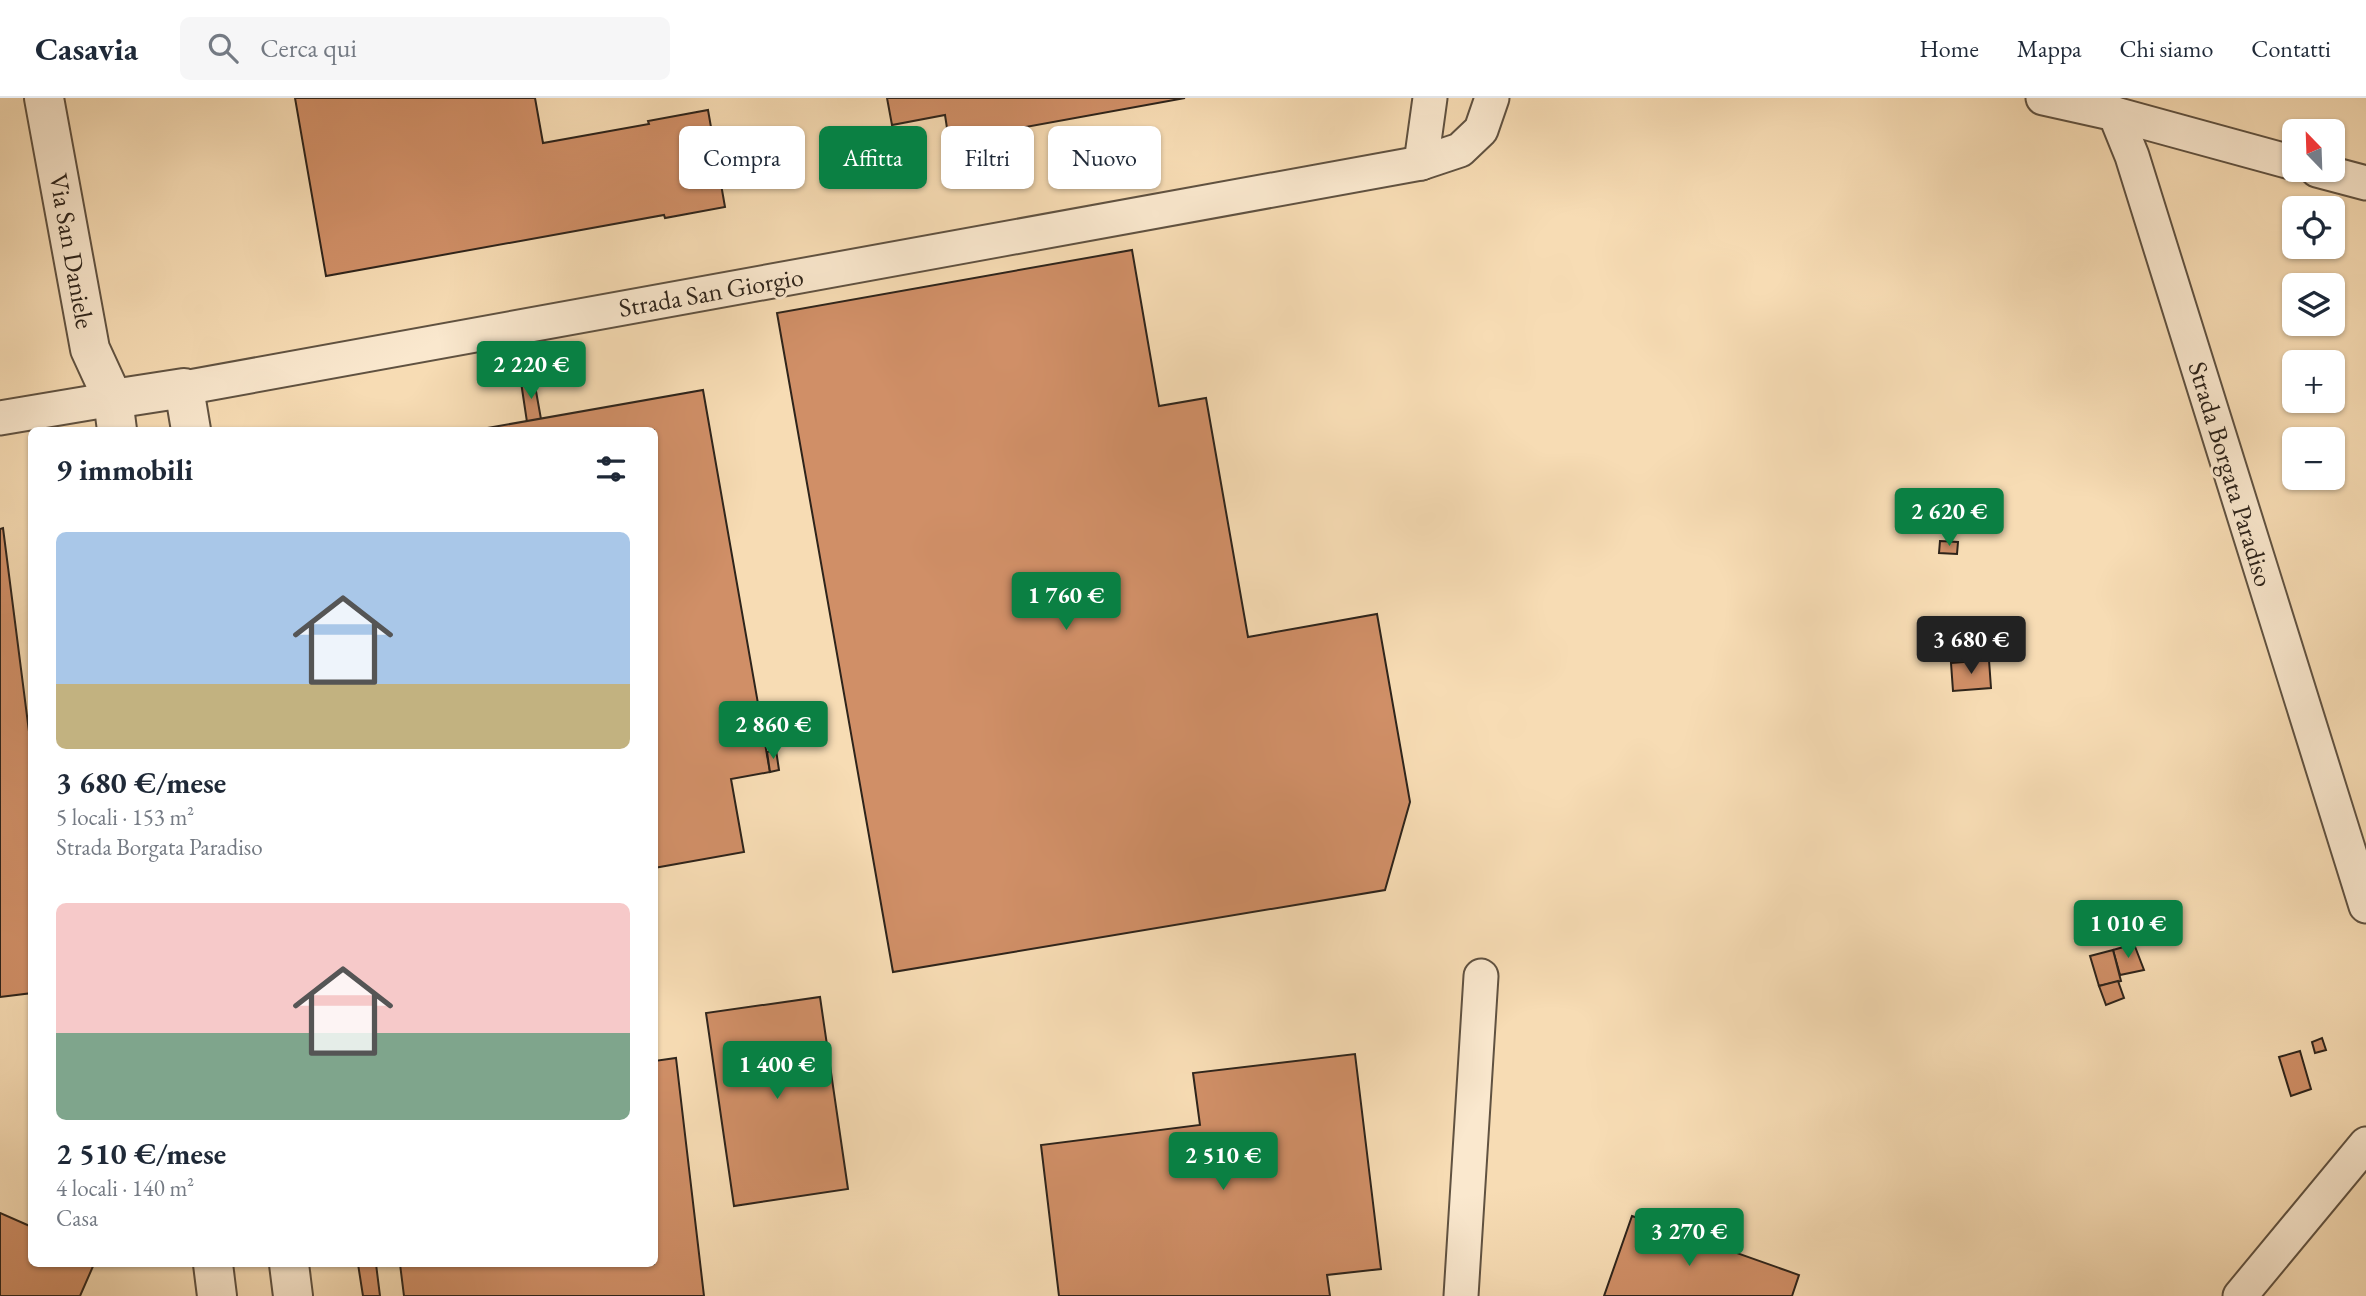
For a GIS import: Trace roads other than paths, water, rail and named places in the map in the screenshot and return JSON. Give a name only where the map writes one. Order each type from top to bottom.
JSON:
[{"type":"street","name":"Via San Daniele","points":[[44,98],[90,349],[115,415]]},
{"type":"street","points":[[1421,163],[1430,98]]},
{"type":"street","name":"Strada San Giorgio","points":[[0,418],[115,415],[184,388],[1421,163],[1460,150],[1481,130],[1492,98]]},
{"type":"street","points":[[2043,98],[2115,114],[2282,160]]},
{"type":"street","name":"Strada Borgata Paradiso","points":[[2115,114],[2136,169],[2366,906]]},
{"type":"street","points":[[2345,177],[2366,183]]},
{"type":"street","points":[[184,388],[190,427]]},
{"type":"street","points":[[1461,1296],[1481,976]]},
{"type":"street","points":[[2240,1296],[2366,1144]]},
{"type":"street","points":[[213,1267],[217,1296]]},
{"type":"street","points":[[289,1267],[293,1296]]}]
